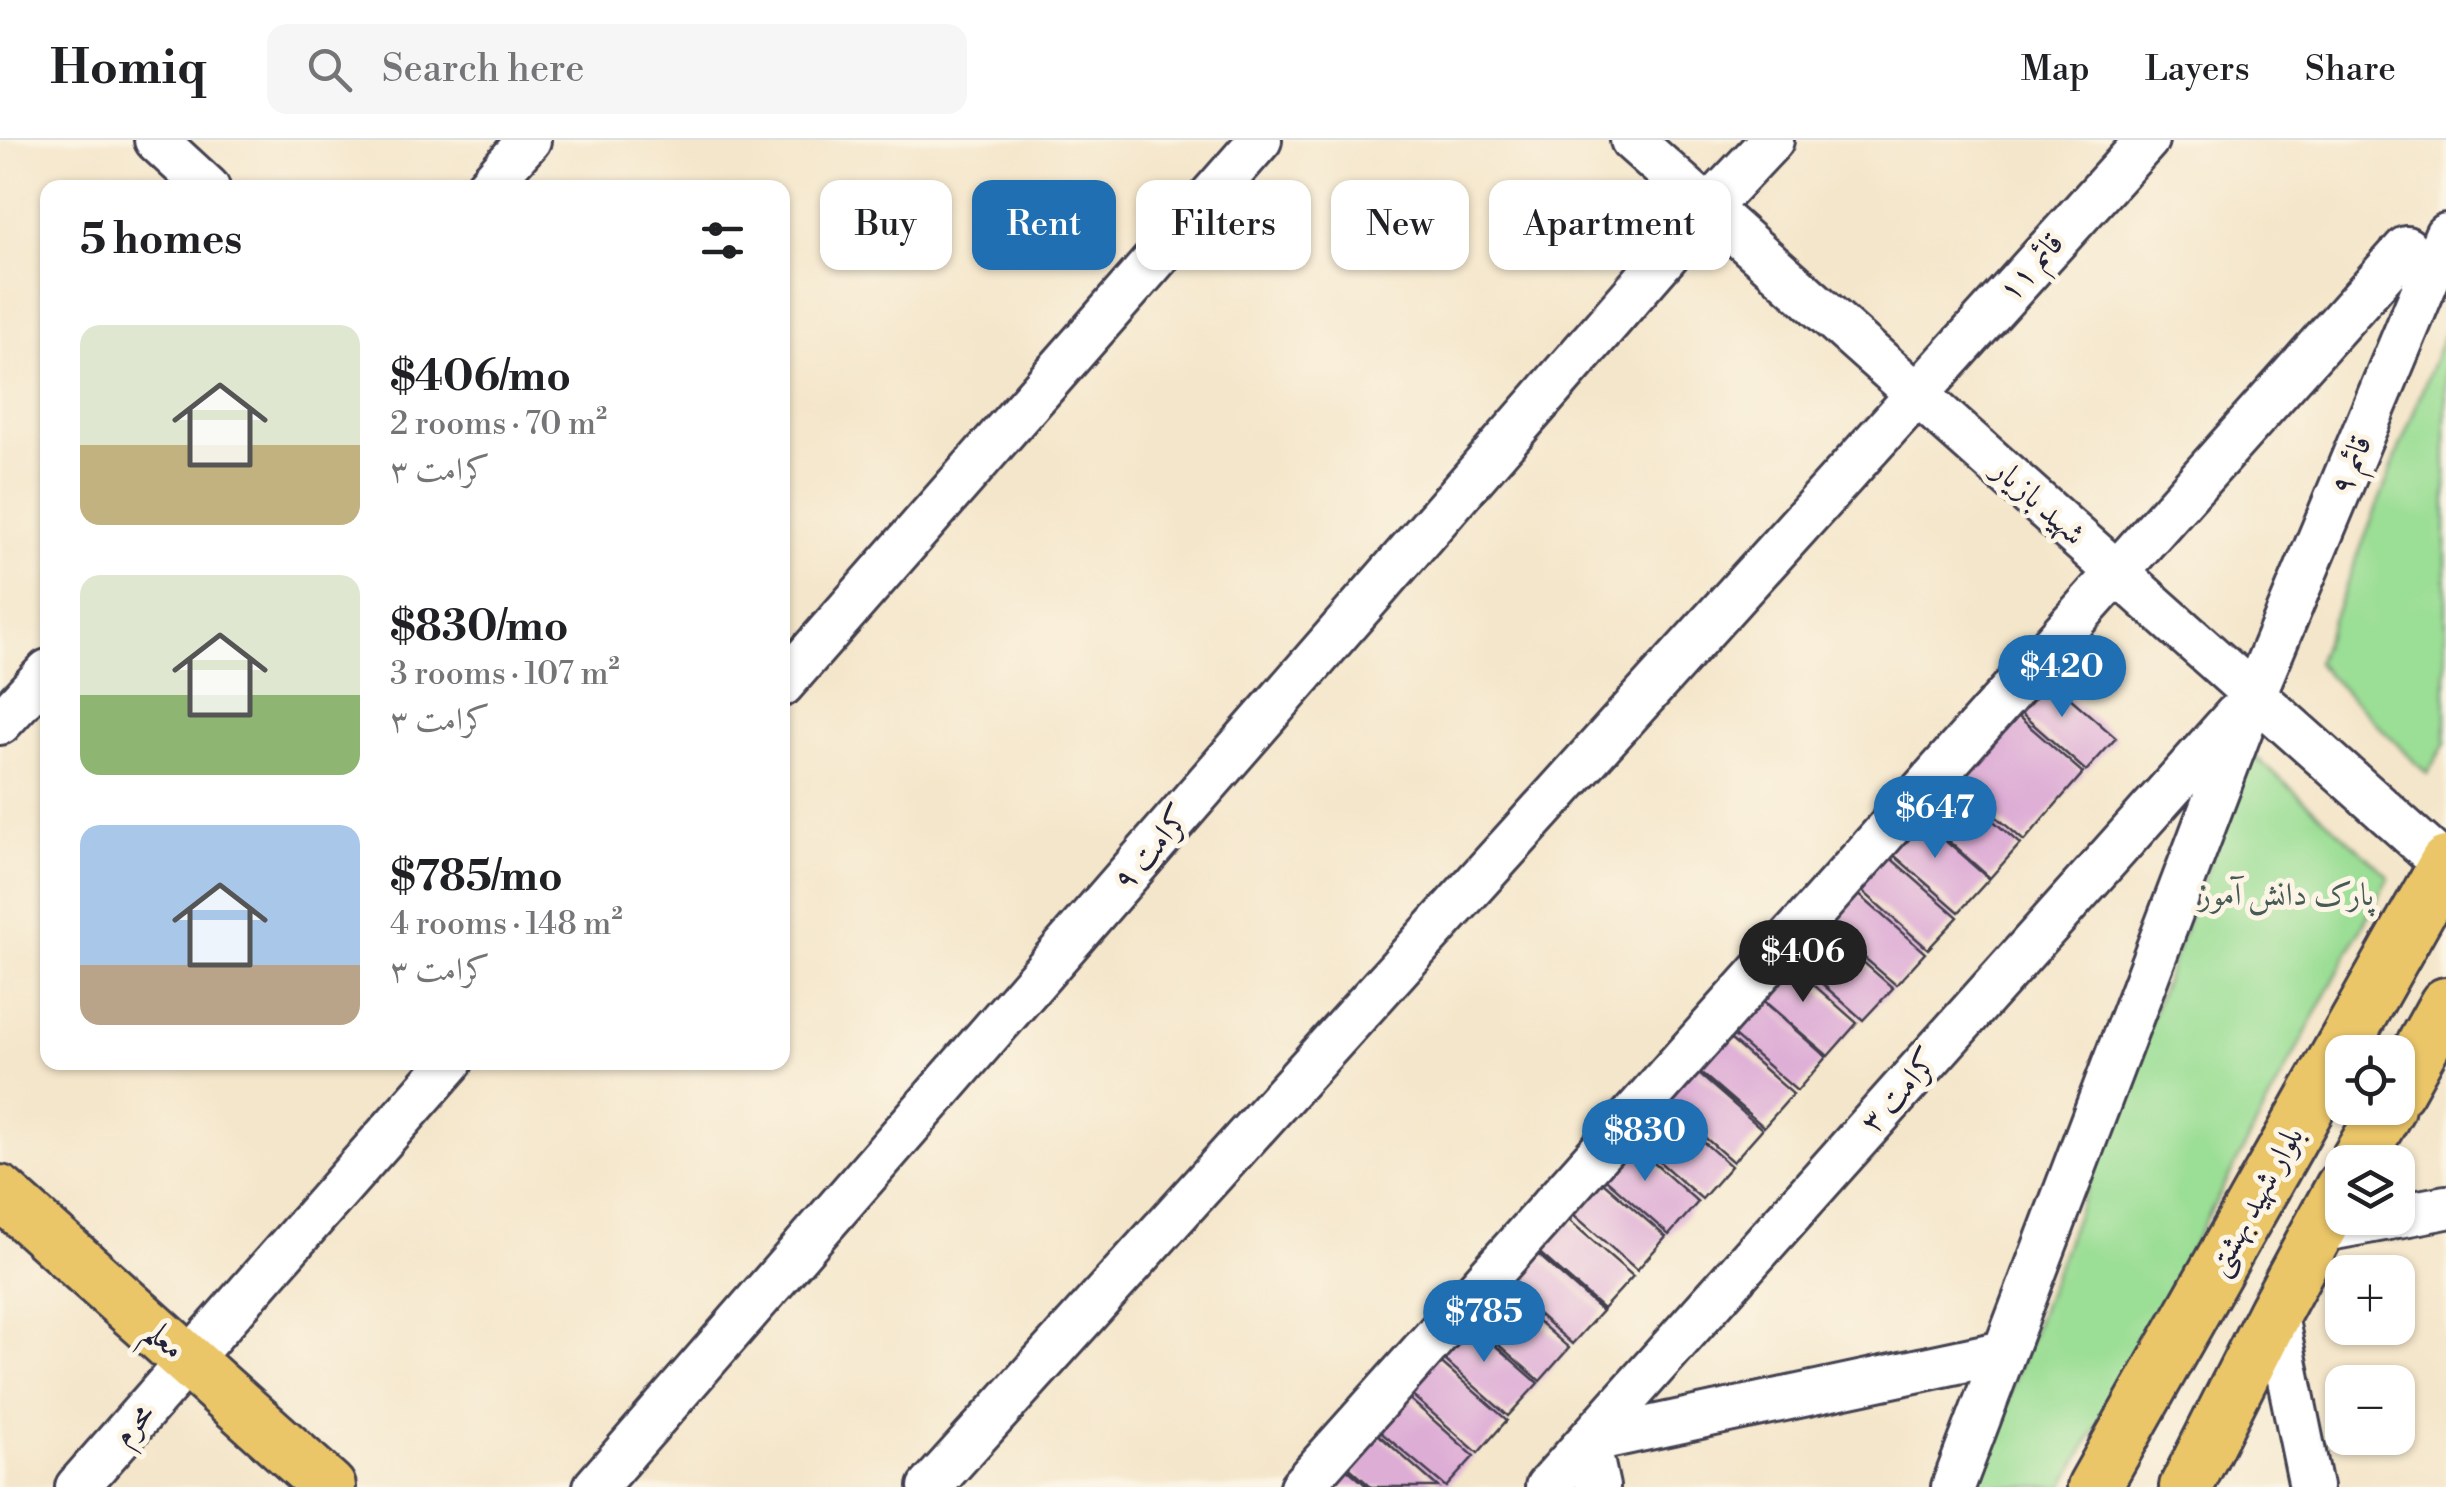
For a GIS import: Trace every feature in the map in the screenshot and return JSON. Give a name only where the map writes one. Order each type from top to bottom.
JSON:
[{"type":"main road","name":"بلوار شهید بهشتی","points":[[2094,1487],[2445,864]]},
{"type":"main road","points":[[2415,1060],[2446,1004]]},
{"type":"main road","name":"معلم","points":[[0,1192],[329,1487]]},
{"type":"main road","points":[[2186,1487],[2325,1218]]},
{"type":"street","points":[[156,140],[199,180]]},
{"type":"street","points":[[493,180],[530,140]]},
{"type":"street","points":[[790,676],[1260,140]]},
{"type":"street","name":"شهید بازیار","points":[[1632,140],[1677,180]]},
{"type":"street","name":"کرامت ۹","points":[[1731,184],[1772,140]]},
{"type":"street","name":"قائم ۱۱","points":[[930,1487],[2147,140]]},
{"type":"street","name":"شهید بازیار","points":[[1731,229],[2445,864]]},
{"type":"street","name":"قائم ۹","points":[[1953,1487],[2254,695],[2446,235]]},
{"type":"street","points":[[1301,1487],[2406,248]]},
{"type":"street","name":"کرامت ۹","points":[[595,1487],[1654,270]]},
{"type":"street","points":[[0,724],[40,680]]},
{"type":"street","name":"کرامت ۳","points":[[1547,1487],[2254,695]]},
{"type":"street","name":"محرم","points":[[78,1487],[445,1070]]},
{"type":"street","points":[[2415,1213],[2446,1207]]},
{"type":"street","points":[[2274,1311],[2310,1487]]},
{"type":"street","points":[[1598,1487],[1588,1442],[2004,1352]]},
{"type":"green space","points":[[2446,329],[2446,743],[2427,774],[2316,663]]},
{"type":"green space","name":"پارک دانش آموز","points":[[2251,753],[2389,876],[2064,1487],[1974,1487]]},
{"type":"building","points":[[2037,669],[2116,738],[2086,771],[2008,702]]},
{"type":"building","points":[[2004,704],[2083,773],[2024,841],[1945,772]]},
{"type":"building","points":[[1941,775],[2020,844],[1990,878],[1912,809]]},
{"type":"building","points":[[1910,810],[1989,879],[1959,912],[1881,844]]},
{"type":"building","points":[[1879,848],[1958,917],[1928,949],[1850,880]]},
{"type":"building","points":[[1847,884],[1925,953],[1896,985],[1817,917]]},
{"type":"building","points":[[1814,919],[1893,988],[1863,1020],[1785,951]]},
{"type":"building","points":[[1779,954],[1857,1023],[1828,1056],[1749,988]]},
{"type":"building","points":[[1748,988],[1826,1057],[1797,1091],[1718,1022]]},
{"type":"building","points":[[1714,1025],[1793,1094],[1764,1127],[1685,1059]]},
{"type":"building","points":[[1683,1060],[1762,1129],[1733,1162],[1654,1093]]},
{"type":"building","points":[[1652,1097],[1731,1166],[1702,1199],[1623,1130]]},
{"type":"building","points":[[1620,1133],[1698,1202],[1669,1235],[1591,1166]]},
{"type":"building","points":[[1587,1168],[1666,1237],[1637,1270],[1558,1201]]},
{"type":"building","points":[[1554,1207],[1633,1276],[1603,1309],[1525,1240]]},
{"type":"building","points":[[1524,1242],[1602,1311],[1572,1344],[1494,1275]]},
{"type":"building","points":[[1490,1279],[1569,1348],[1540,1381],[1461,1312]]},
{"type":"building","points":[[1459,1314],[1538,1383],[1508,1416],[1430,1347]]},
{"type":"building","points":[[1428,1351],[1507,1420],[1478,1453],[1399,1384]]},
{"type":"building","points":[[1396,1387],[1474,1456],[1446,1487],[1366,1420]]},
{"type":"building","points":[[1364,1422],[1438,1487],[1371,1487],[1334,1454]]},
{"type":"building","points":[[1332,1456],[1368,1487],[1305,1487]]}]
